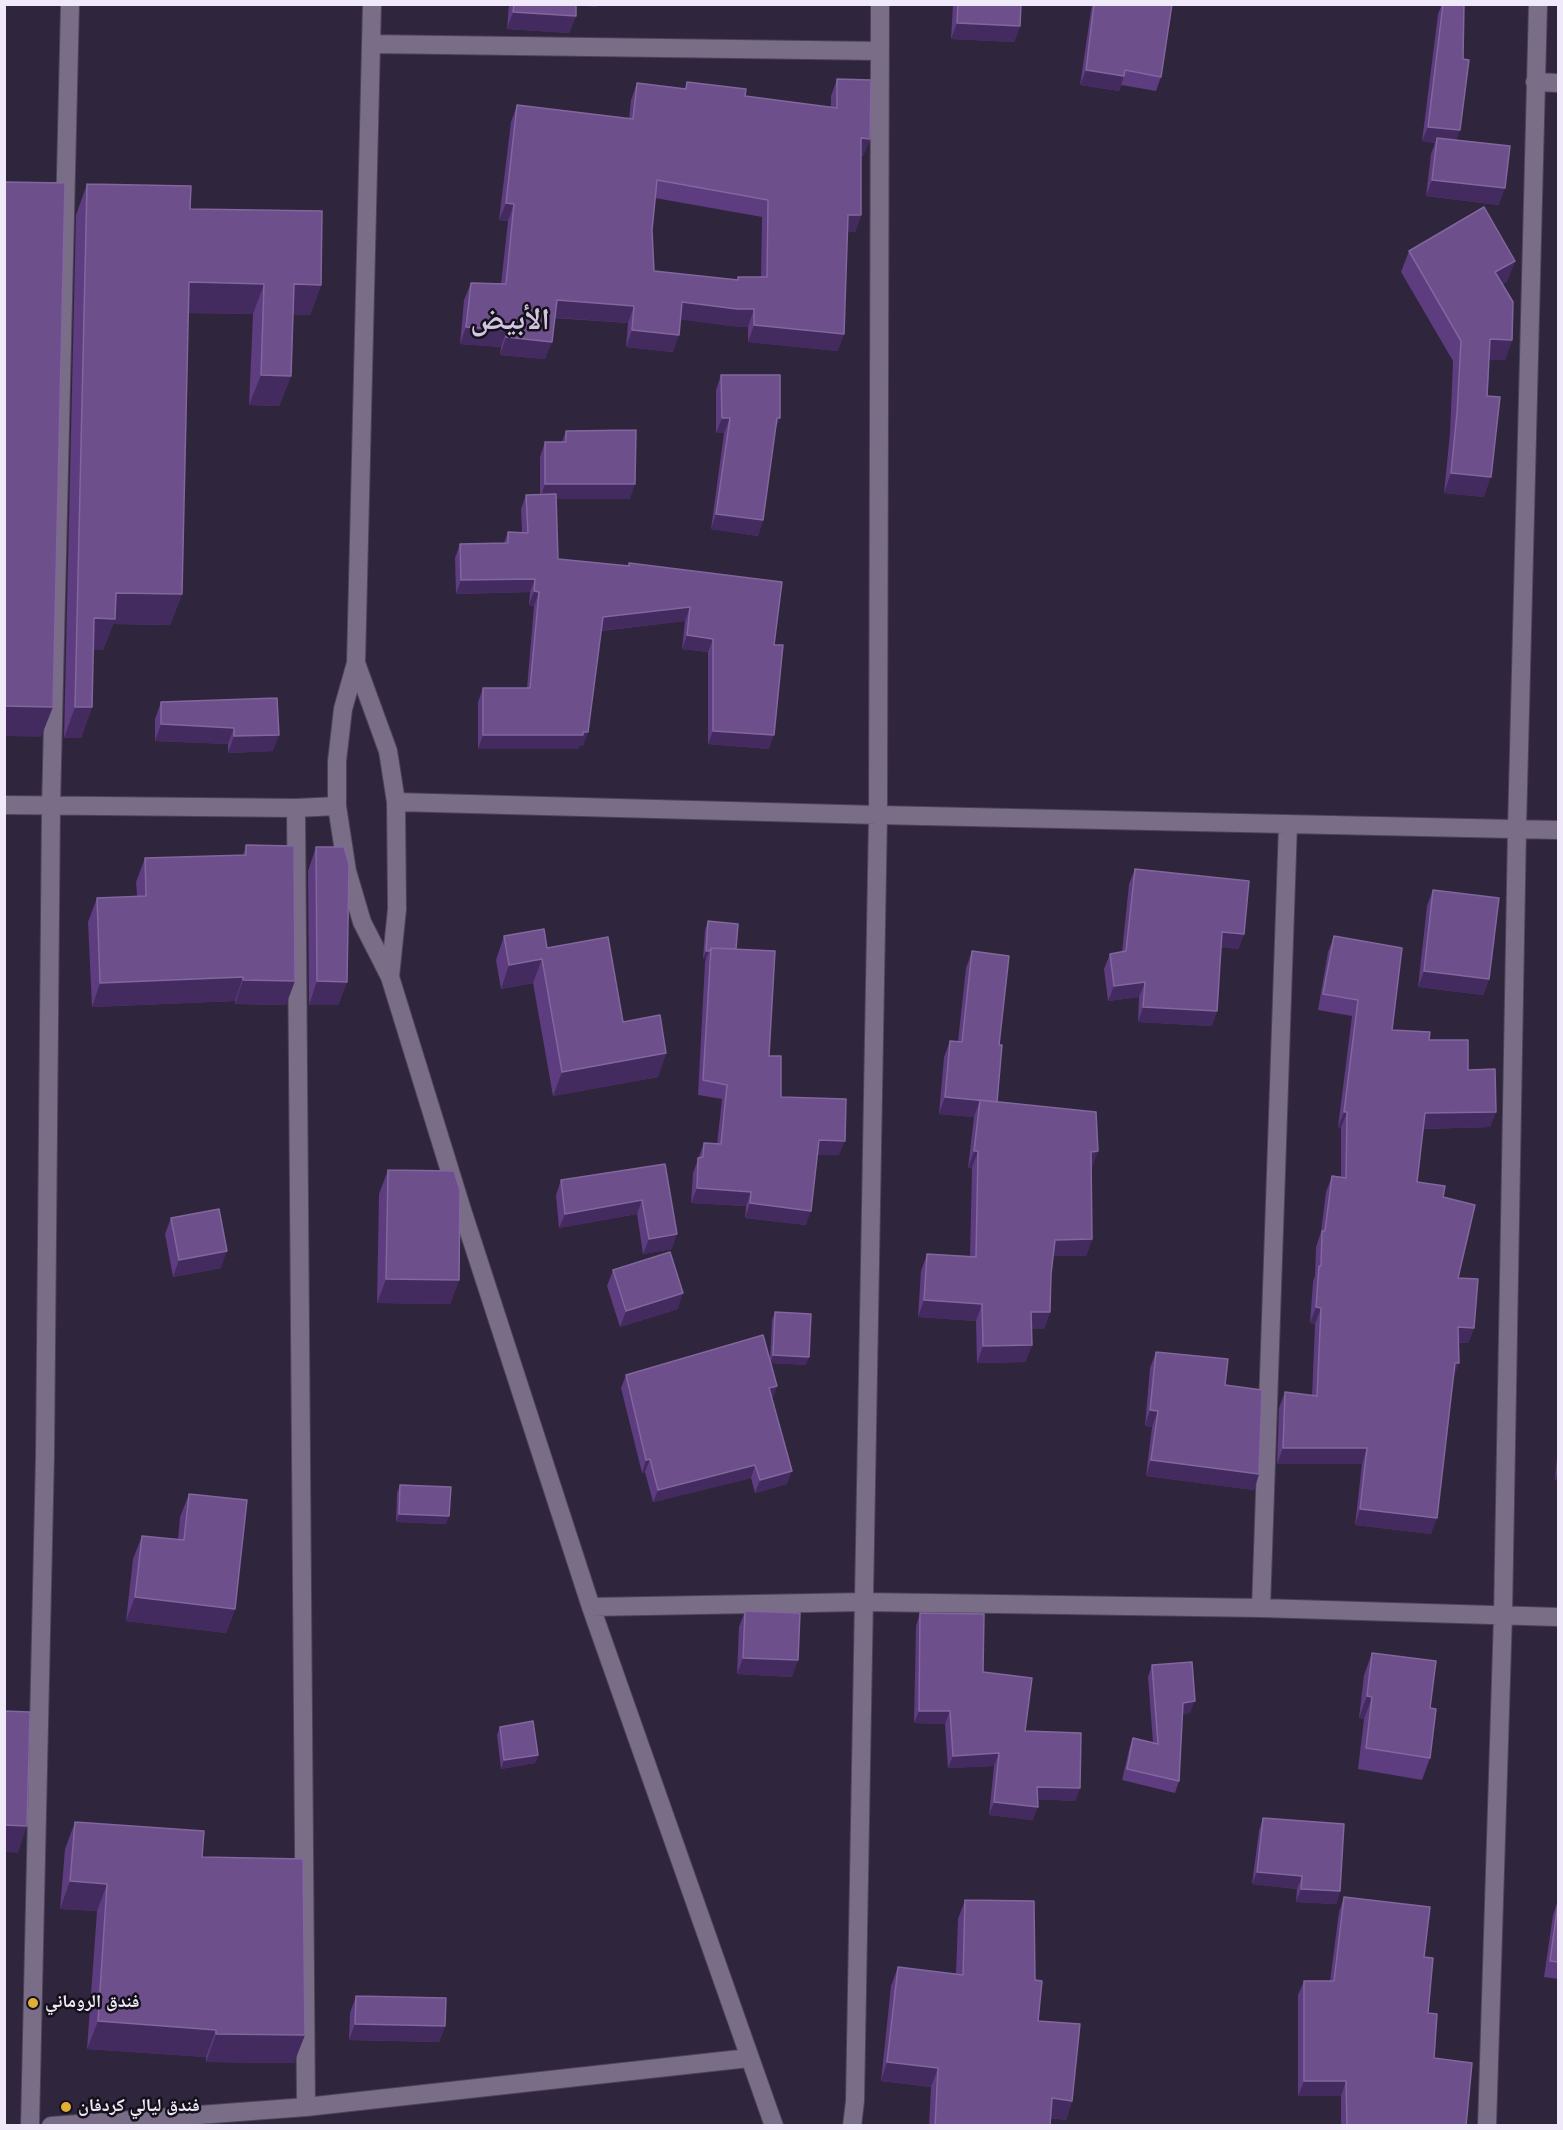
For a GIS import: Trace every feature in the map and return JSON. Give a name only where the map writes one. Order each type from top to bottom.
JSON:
[{"type":"street","points":[[30,2126],[45,1455],[51,807],[70,4]]},
{"type":"street","points":[[372,4],[356,663],[343,709],[337,761],[337,806],[346,871],[362,922],[390,977],[462,1210],[591,1606],[774,2126]]},
{"type":"street","points":[[852,2126],[855,2101],[878,816],[880,4]]},
{"type":"street","points":[[1487,2126],[1503,1615],[1517,828],[1538,4]]},
{"type":"street","points":[[371,44],[880,51]]},
{"type":"street","points":[[1535,82],[1558,83]]},
{"type":"street","points":[[356,663],[387,751],[396,802],[397,909],[390,977]]},
{"type":"street","points":[[396,802],[878,816],[1558,830]]},
{"type":"street","points":[[4,805],[296,808],[337,806]]},
{"type":"street","points":[[296,808],[306,2107]]},
{"type":"street","points":[[1261,1608],[1288,824]]},
{"type":"street","points":[[591,1606],[864,1602],[1261,1608],[1558,1617]]},
{"type":"street","points":[[51,2126],[306,2107],[749,2058]]},
{"type":"building","points":[[514,4],[576,4],[576,16],[513,12]]},
{"type":"building","points":[[958,4],[1021,4],[1020,26],[957,23]]},
{"type":"building","points":[[1094,4],[1172,4],[1161,77],[1125,70],[1124,76],[1086,70]]},
{"type":"building","points":[[1443,4],[1464,4],[1463,59],[1469,60],[1460,130],[1428,127]]},
{"type":"building","points":[[837,79],[871,80],[870,139],[861,138],[861,215],[848,215],[844,334],[754,325],[754,309],[682,302],[679,335],[632,330],[634,306],[557,300],[552,342],[506,337],[507,330],[466,327],[471,283],[506,284],[514,204],[506,203],[517,105],[633,119],[637,83],[686,89],[687,82],[746,89],[745,96],[837,108]],"holes":[[[657,180],[768,200],[767,277],[738,277],[738,280],[654,271],[652,230]]]},
{"type":"building","points":[[1437,138],[1510,146],[1505,188],[1432,180]]},
{"type":"building","points":[[4,182],[65,183],[53,707],[4,706]]},
{"type":"building","points":[[87,184],[191,186],[190,209],[322,211],[321,285],[294,284],[291,376],[261,375],[264,284],[189,282],[182,594],[116,593],[115,619],[94,618],[92,707],[75,707]]},
{"type":"building","points":[[1484,207],[1515,261],[1495,272],[1513,302],[1512,340],[1490,339],[1487,396],[1500,397],[1491,477],[1451,473],[1461,341],[1409,251]]},
{"type":"building","points":[[721,375],[780,375],[780,418],[777,418],[763,520],[716,514],[730,418],[722,418]]},
{"type":"building","points":[[636,430],[635,484],[545,484],[545,442],[566,442],[566,431]]},
{"type":"building","points":[[556,494],[558,559],[629,566],[629,563],[782,582],[774,645],[783,645],[774,735],[713,731],[713,639],[687,635],[690,607],[603,617],[588,732],[583,732],[583,735],[483,735],[483,688],[530,688],[539,592],[534,591],[535,579],[461,580],[460,544],[508,543],[508,532],[528,533],[526,495]]},
{"type":"building","points":[[277,698],[279,735],[234,736],[234,728],[161,724],[161,702]]},
{"type":"building","points":[[246,845],[294,846],[295,981],[243,980],[243,977],[100,983],[97,898],[146,896],[145,858],[246,855]]},
{"type":"building","points":[[316,847],[344,847],[349,864],[347,982],[317,981]]},
{"type":"building","points":[[1135,869],[1249,881],[1244,934],[1222,932],[1217,1011],[1143,1007],[1145,982],[1114,986],[1110,954],[1126,951]]},
{"type":"building","points":[[1433,890],[1499,898],[1489,979],[1424,971]]},
{"type":"building","points":[[708,921],[738,924],[736,949],[711,948],[706,951]]},
{"type":"building","points":[[544,929],[547,948],[608,937],[623,1022],[660,1015],[666,1053],[562,1072],[542,959],[509,965],[504,936]]},
{"type":"building","points":[[1334,936],[1402,948],[1392,1030],[1430,1032],[1429,1040],[1468,1040],[1468,1070],[1495,1069],[1496,1112],[1425,1113],[1417,1182],[1445,1186],[1443,1197],[1475,1205],[1458,1278],[1478,1279],[1474,1328],[1458,1327],[1459,1363],[1455,1363],[1437,1518],[1360,1509],[1367,1448],[1283,1448],[1285,1392],[1317,1396],[1321,1308],[1316,1307],[1322,1231],[1325,1231],[1332,1176],[1346,1178],[1347,1112],[1344,1112],[1358,1000],[1323,994]]},
{"type":"building","points":[[711,948],[775,951],[769,1056],[781,1056],[781,1097],[846,1099],[845,1141],[819,1140],[811,1211],[750,1203],[751,1192],[697,1188],[698,1158],[703,1157],[704,1143],[721,1144],[727,1085],[703,1080]]},
{"type":"building","points":[[972,951],[1009,956],[999,1045],[1002,1045],[997,1102],[945,1097],[950,1041],[962,1042]]},
{"type":"building","points":[[980,1100],[1096,1112],[1098,1151],[1091,1152],[1092,1239],[1055,1240],[1050,1312],[1031,1312],[1032,1345],[983,1346],[982,1304],[924,1300],[927,1254],[976,1257],[978,1151],[974,1151]]},
{"type":"building","points":[[665,1164],[677,1234],[649,1239],[642,1200],[565,1214],[561,1180]]},
{"type":"building","points":[[388,1170],[454,1171],[460,1190],[459,1280],[386,1279]]},
{"type":"building","points":[[219,1209],[227,1251],[179,1260],[171,1218]]},
{"type":"building","points":[[670,1252],[683,1293],[626,1311],[613,1270]]},
{"type":"building","points":[[775,1312],[811,1314],[809,1357],[773,1355]]},
{"type":"building","points":[[763,1335],[777,1386],[769,1388],[792,1471],[760,1480],[755,1465],[658,1490],[650,1459],[646,1460],[626,1375]]},
{"type":"building","points":[[1156,1352],[1228,1359],[1225,1385],[1262,1390],[1259,1474],[1151,1460],[1158,1411],[1150,1410]]},
{"type":"building","points":[[400,1485],[451,1487],[449,1516],[399,1514]]},
{"type":"building","points":[[189,1494],[247,1500],[235,1609],[135,1597],[142,1536],[184,1540]]},
{"type":"building","points":[[745,1611],[800,1613],[798,1660],[743,1658]]},
{"type":"building","points":[[920,1613],[984,1614],[983,1672],[1032,1678],[1025,1731],[1081,1733],[1080,1788],[1037,1787],[1038,1807],[994,1802],[999,1753],[953,1756],[950,1711],[919,1711]]},
{"type":"building","points":[[1372,1653],[1436,1661],[1430,1708],[1436,1709],[1430,1758],[1366,1748],[1372,1697],[1367,1696]]},
{"type":"building","points":[[1192,1662],[1195,1701],[1183,1703],[1179,1781],[1127,1769],[1133,1738],[1158,1744],[1152,1665]]},
{"type":"building","points":[[4,1711],[30,1712],[27,1826],[4,1825]]},
{"type":"building","points":[[533,1721],[538,1755],[504,1760],[500,1727]]},
{"type":"building","points":[[1263,1818],[1344,1824],[1340,1891],[1301,1889],[1302,1876],[1257,1872]]},
{"type":"building","points":[[75,1822],[204,1831],[202,1857],[303,1859],[305,2035],[216,2034],[216,2030],[98,2021],[107,1884],[70,1881]]},
{"type":"building","points":[[1344,1897],[1430,1907],[1424,1957],[1433,1958],[1428,2013],[1437,2014],[1434,2058],[1472,2063],[1466,2126],[1347,2126],[1346,2081],[1304,2081],[1304,1981],[1334,1981]]},
{"type":"building","points":[[965,1900],[1034,1901],[1035,1980],[1042,1981],[1038,2021],[1080,2024],[1072,2101],[1052,2098],[1050,2126],[935,2126],[938,2068],[887,2062],[898,1967],[963,1975]]},
{"type":"building","points":[[1558,1903],[1558,1962],[1550,1961]]},
{"type":"building","points":[[356,1996],[446,1998],[445,2026],[355,2024]]},
{"type":"place","name":"فندق الروماني","points":[[33,2003]]},
{"type":"place","name":"فندق ليالي كردفان","points":[[66,2107]]},
{"type":"district","name":"الأبيض","points":[[510,322]]}]
